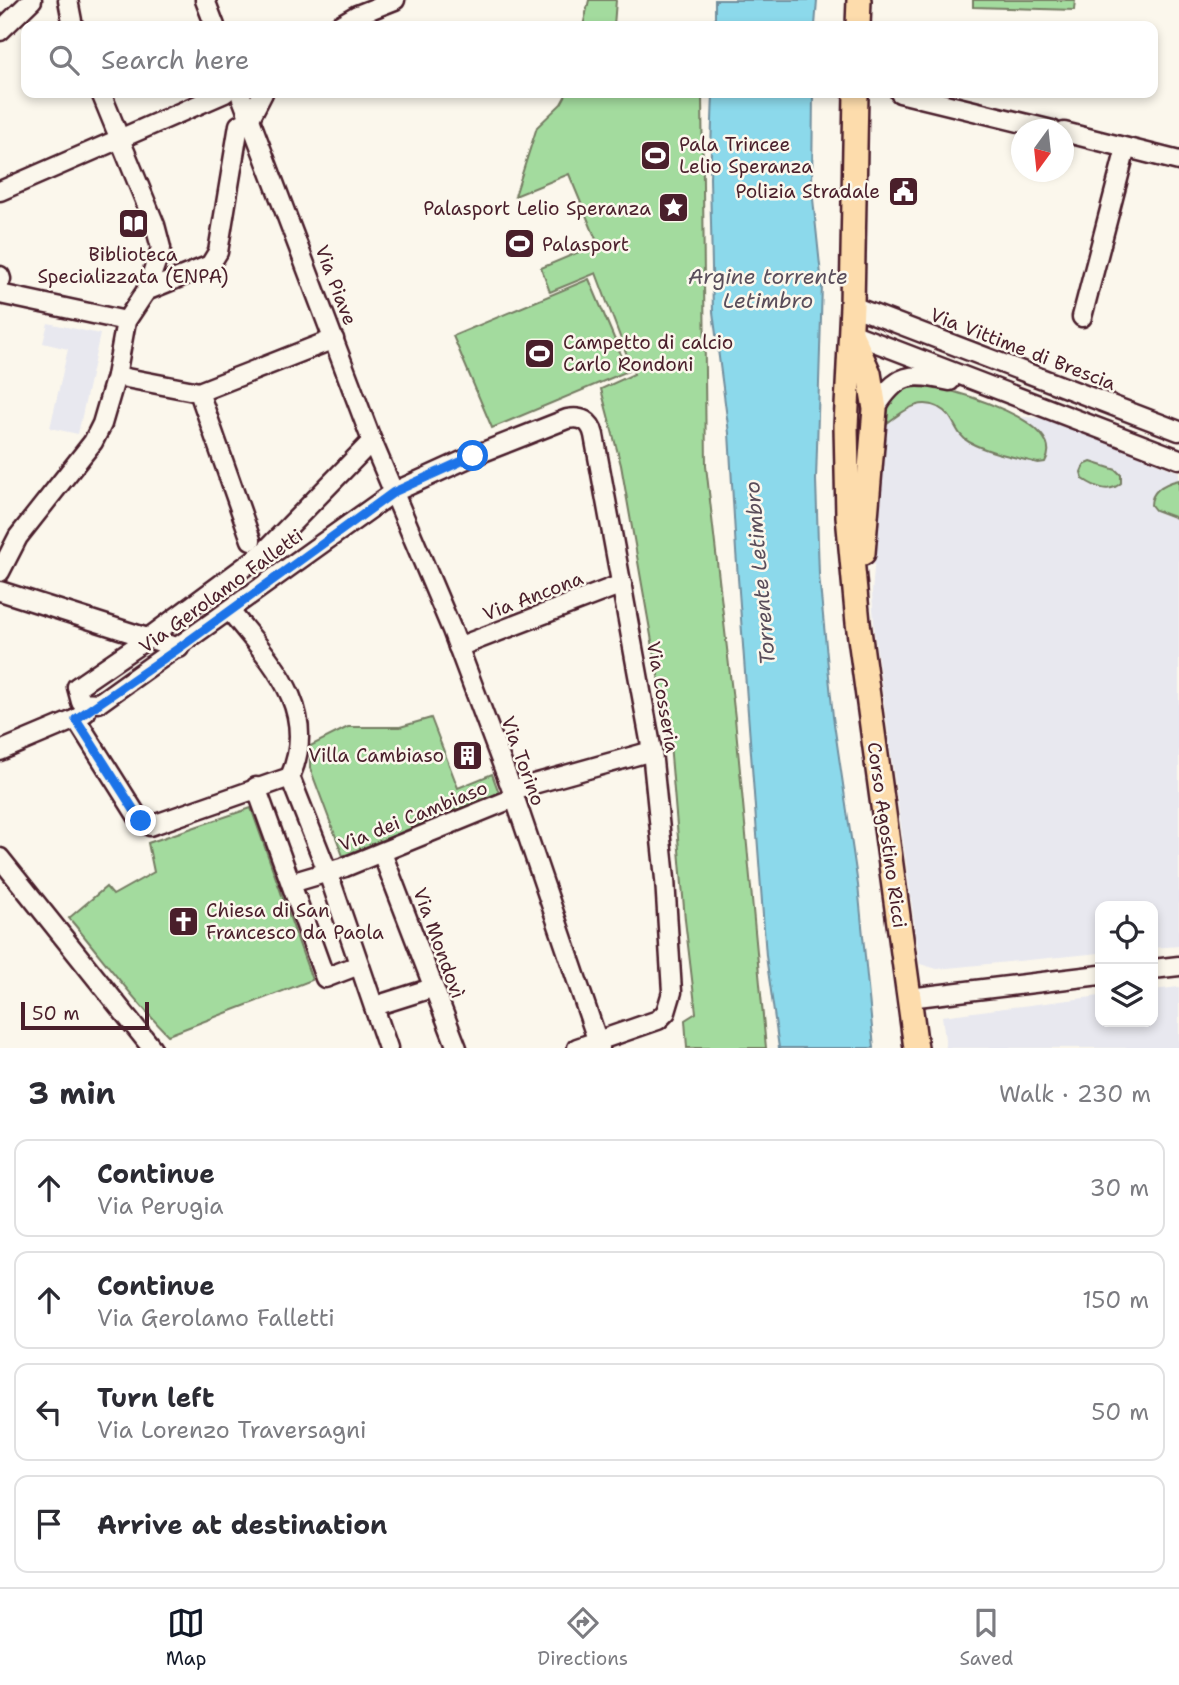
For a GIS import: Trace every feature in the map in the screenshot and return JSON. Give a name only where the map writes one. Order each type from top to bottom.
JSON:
[{"type":"main road","points":[[858,21],[859,0]]},
{"type":"main road","name":"Corso Agostino Ricci","points":[[856,98],[852,306],[846,426],[848,516],[858,623],[916,1048]]},
{"type":"main road","name":"Corso Agostino Ricci","points":[[851,333],[869,373],[875,409],[858,623]]},
{"type":"street","points":[[0,31],[32,0]]},
{"type":"street","points":[[68,0],[72,21]]},
{"type":"street","points":[[205,0],[213,21]]},
{"type":"street","points":[[347,21],[395,0]]},
{"type":"street","points":[[0,572],[18,537],[93,442],[102,424],[116,376],[126,321],[146,291],[161,248],[155,225],[103,98]]},
{"type":"street","points":[[0,191],[213,98]]},
{"type":"street","name":"Via Piave","points":[[242,98],[372,441],[394,492]]},
{"type":"street","points":[[146,291],[210,265],[218,252],[239,125],[249,120],[260,98]]},
{"type":"street","points":[[921,98],[1011,120]]},
{"type":"street","points":[[1074,135],[1179,161]]},
{"type":"street","points":[[1082,317],[1126,148]]},
{"type":"street","points":[[0,283],[61,306],[126,321]]},
{"type":"street","name":"Via Vittime di Brescia","points":[[852,306],[1179,431]]},
{"type":"street","points":[[851,333],[1179,459]]},
{"type":"street","points":[[116,376],[199,393],[334,339]]},
{"type":"street","points":[[875,409],[886,391],[897,381],[912,376],[929,376],[986,393],[1004,392]]},
{"type":"street","points":[[199,393],[251,540]]},
{"type":"street","name":"Via Cosseria","points":[[560,422],[579,418],[593,429],[652,751],[665,879],[672,992],[666,1012],[659,1020],[598,1044]]},
{"type":"street","name":"Via Gerolamo Falletti","points":[[0,751],[76,719],[394,492],[473,456],[560,422]]},
{"type":"street","points":[[100,703],[81,702],[77,687],[263,553],[372,441]]},
{"type":"street","name":"Via Torino","points":[[394,492],[458,647],[513,794],[598,1044]]},
{"type":"street","name":"Via Ancona","points":[[458,647],[622,584]]},
{"type":"street","points":[[0,592],[179,648]]},
{"type":"street","points":[[230,611],[277,671],[292,695],[300,745],[290,777],[328,873],[388,1048]]},
{"type":"street","points":[[76,719],[141,821],[150,826],[290,777]]},
{"type":"street","name":"Via dei Cambiaso","points":[[291,883],[382,853],[513,794],[652,751]]},
{"type":"street","points":[[256,787],[325,978],[359,965]]},
{"type":"street","name":"Via Mondovì","points":[[382,853],[457,1048]]},
{"type":"street","points":[[0,858],[152,1048]]},
{"type":"street","points":[[1158,968],[1179,966]]},
{"type":"street","points":[[909,998],[1095,976]]},
{"type":"street","points":[[374,1006],[432,988]]},
{"type":"street","points":[[577,1048],[598,1044]]},
{"type":"shaded area","points":[[48,323],[100,334],[78,434],[50,428],[68,349],[43,343]]},
{"type":"shaded area","points":[[914,386],[951,391],[1020,417],[1044,418],[1179,472],[1179,946],[1158,948],[1158,901],[1095,901],[1095,953],[937,969],[920,964],[875,637],[872,593],[887,412]]},
{"type":"shaded area","points":[[1179,987],[1179,1048],[946,1048],[942,1016],[1095,997],[1095,1027],[1158,1027],[1158,989]]},
{"type":"green space","points":[[589,0],[616,0],[614,21],[584,21]]},
{"type":"green space","points":[[973,0],[1075,0],[1074,10],[973,7]]},
{"type":"green space","points":[[564,98],[702,98],[706,466],[735,718],[766,1048],[687,1048],[685,1020],[696,1013],[670,744],[621,465],[601,389],[634,374],[596,273],[550,292],[541,268],[598,244],[569,174],[515,196],[537,127]]},
{"type":"green space","name":"Campetto di calcio Carlo Rondoni","points":[[589,279],[628,371],[492,428],[453,336]]},
{"type":"green space","points":[[928,385],[983,401],[1025,421],[1040,434],[1048,447],[1045,462],[1038,463],[1003,454],[965,440],[949,416],[933,405],[916,405],[886,424],[889,405],[897,394],[909,387]]},
{"type":"green space","points":[[1091,462],[1116,470],[1121,475],[1121,483],[1107,489],[1083,479],[1081,472],[1084,465]]},
{"type":"green space","points":[[1179,480],[1179,519],[1155,510],[1151,505],[1156,491]]},
{"type":"green space","points":[[431,718],[458,788],[492,774],[499,793],[343,856],[310,768],[310,746],[348,727],[400,727]]},
{"type":"green space","points":[[251,808],[312,980],[168,1035],[69,918],[106,887],[113,895],[154,872],[148,843]]},
{"type":"water","points":[[715,0],[817,0],[815,21],[715,21]]},
{"type":"water","name":"Argine torrente Letimbro","points":[[713,98],[813,98],[812,189],[822,285],[816,480],[819,575],[833,717],[858,885],[874,1048],[779,1048],[766,956],[729,433],[713,312],[710,178]]},
{"type":"place","name":"Pala Trincee Lelio Speranza","points":[[656,155]]},
{"type":"place","name":"Polizia Stradale","points":[[903,191]]},
{"type":"place","name":"Palasport Lelio Speranza","points":[[674,208]]},
{"type":"place","name":"Biblioteca Specializzata (ENPA)","points":[[133,223]]},
{"type":"place","name":"Palasport","points":[[519,244]]},
{"type":"place","name":"Campetto di calcio Carlo Rondoni","points":[[540,353]]},
{"type":"place","name":"Villa Cambiaso","points":[[467,755]]},
{"type":"place","name":"Chiesa di San Francesco da Paola","points":[[183,921]]},
{"type":"route","points":[[141,821],[76,719],[394,492],[473,456]]},
{"type":"water label","name":"Torrente Letimbro","points":[[760,573]]}]
